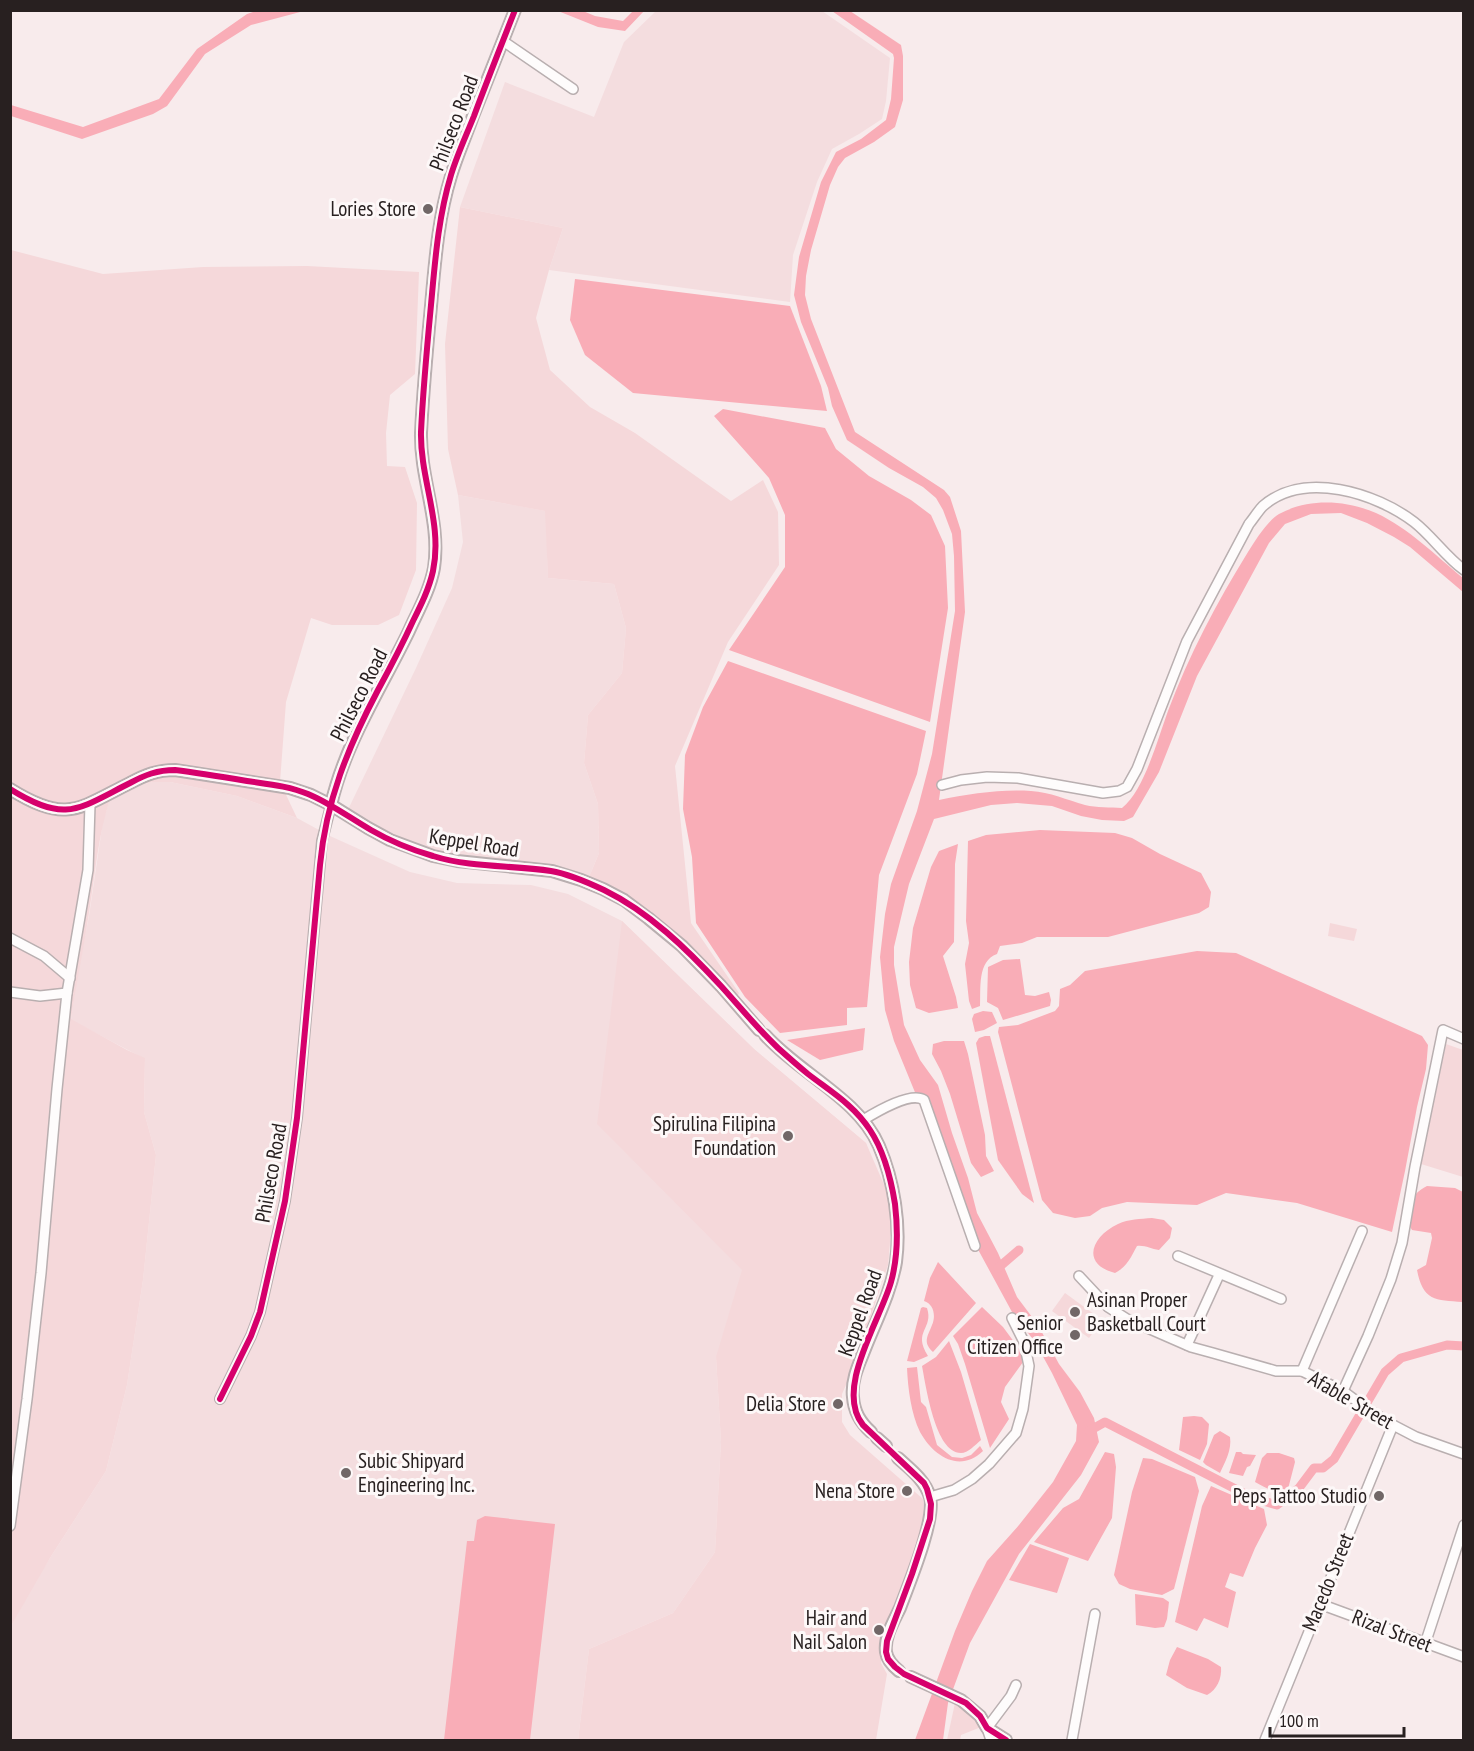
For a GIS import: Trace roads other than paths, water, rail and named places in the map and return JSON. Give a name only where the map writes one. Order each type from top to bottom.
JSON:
[{"type":"street","name":"Philseco Road","points":[[220,1399],[251,1336],[260,1312],[285,1200],[297,1118],[322,841],[336,785],[347,754],[422,603],[434,569],[436,529],[423,469],[421,434],[438,235],[451,175],[515,10]]},
{"type":"street","points":[[503,41],[573,89]]},
{"type":"street","points":[[942,784],[973,778],[1000,777],[1103,793],[1119,791],[1127,787],[1137,769],[1186,641],[1244,534],[1261,508],[1285,494],[1295,490],[1323,487],[1347,491],[1374,500],[1399,512],[1416,524],[1464,570]]},
{"type":"street","name":"Keppel Road","points":[[10,789],[27,799],[65,810],[90,804],[148,774],[167,770],[282,786],[302,791],[331,805],[384,837],[433,856],[479,864],[552,871],[603,889],[624,900],[648,918],[687,951],[762,1032],[808,1074],[849,1105],[863,1120],[879,1145],[894,1200],[897,1234],[896,1261],[890,1285],[858,1366],[853,1391],[854,1404],[863,1425],[924,1483],[930,1497]]},
{"type":"street","points":[[10,1526],[40,1285],[67,993],[88,870],[90,804]]},
{"type":"street","points":[[10,938],[44,956],[70,978]]},
{"type":"street","points":[[10,992],[40,996],[67,993]]},
{"type":"street","points":[[1343,1391],[1391,1279],[1402,1243],[1443,1030],[1464,1039]]},
{"type":"street","points":[[863,1120],[887,1106],[915,1097],[924,1100],[975,1246]]},
{"type":"street","points":[[1302,1371],[1362,1231]]},
{"type":"street","points":[[1178,1256],[1281,1299]]},
{"type":"street","points":[[1187,1345],[1220,1275]]},
{"type":"street","name":"Afable Street","points":[[1079,1276],[1102,1302],[1116,1313],[1187,1345],[1276,1371],[1302,1371],[1343,1391],[1365,1408],[1416,1437],[1464,1454]]},
{"type":"street","points":[[991,1740],[980,1716],[971,1707],[954,1696],[905,1674],[888,1659],[886,1647],[930,1519],[930,1497],[954,1490],[972,1479],[989,1464],[1016,1433],[1023,1409],[1029,1366],[1025,1347],[1012,1318]]},
{"type":"street","name":"Macedo Street","points":[[1265,1740],[1393,1425]]},
{"type":"street","points":[[1425,1644],[1464,1525]]},
{"type":"street","name":"Rizal Street","points":[[1320,1604],[1464,1657]]},
{"type":"street","points":[[1072,1740],[1095,1614]]},
{"type":"street","points":[[987,1728],[1011,1696],[1016,1685]]},
{"type":"street","points":[[987,1728],[1006,1740]]},
{"type":"waterway","points":[[998,1268],[1019,1250]]},
{"type":"waterway","points":[[1089,1431],[1105,1422],[1253,1498],[1277,1505],[1299,1488],[1314,1468],[1323,1468],[1334,1459],[1385,1372],[1401,1358],[1447,1345],[1464,1346]]},
{"type":"place","name":"Lories Store","points":[[428,209]]},
{"type":"place","name":"Spirulina Filipina Foundation","points":[[788,1136]]},
{"type":"place","name":"Asinan Proper Basketball Court","points":[[1075,1312]]},
{"type":"place","name":"Senior Citizen Office","points":[[1075,1335]]},
{"type":"place","name":"Delia Store","points":[[838,1404]]},
{"type":"place","name":"Subic Shipyard Engineering Inc.","points":[[346,1473]]},
{"type":"place","name":"Nena Store","points":[[907,1491]]},
{"type":"place","name":"Peps Tattoo Studio","points":[[1379,1496]]},
{"type":"place","name":"Hair and Nail Salon","points":[[879,1630]]}]
